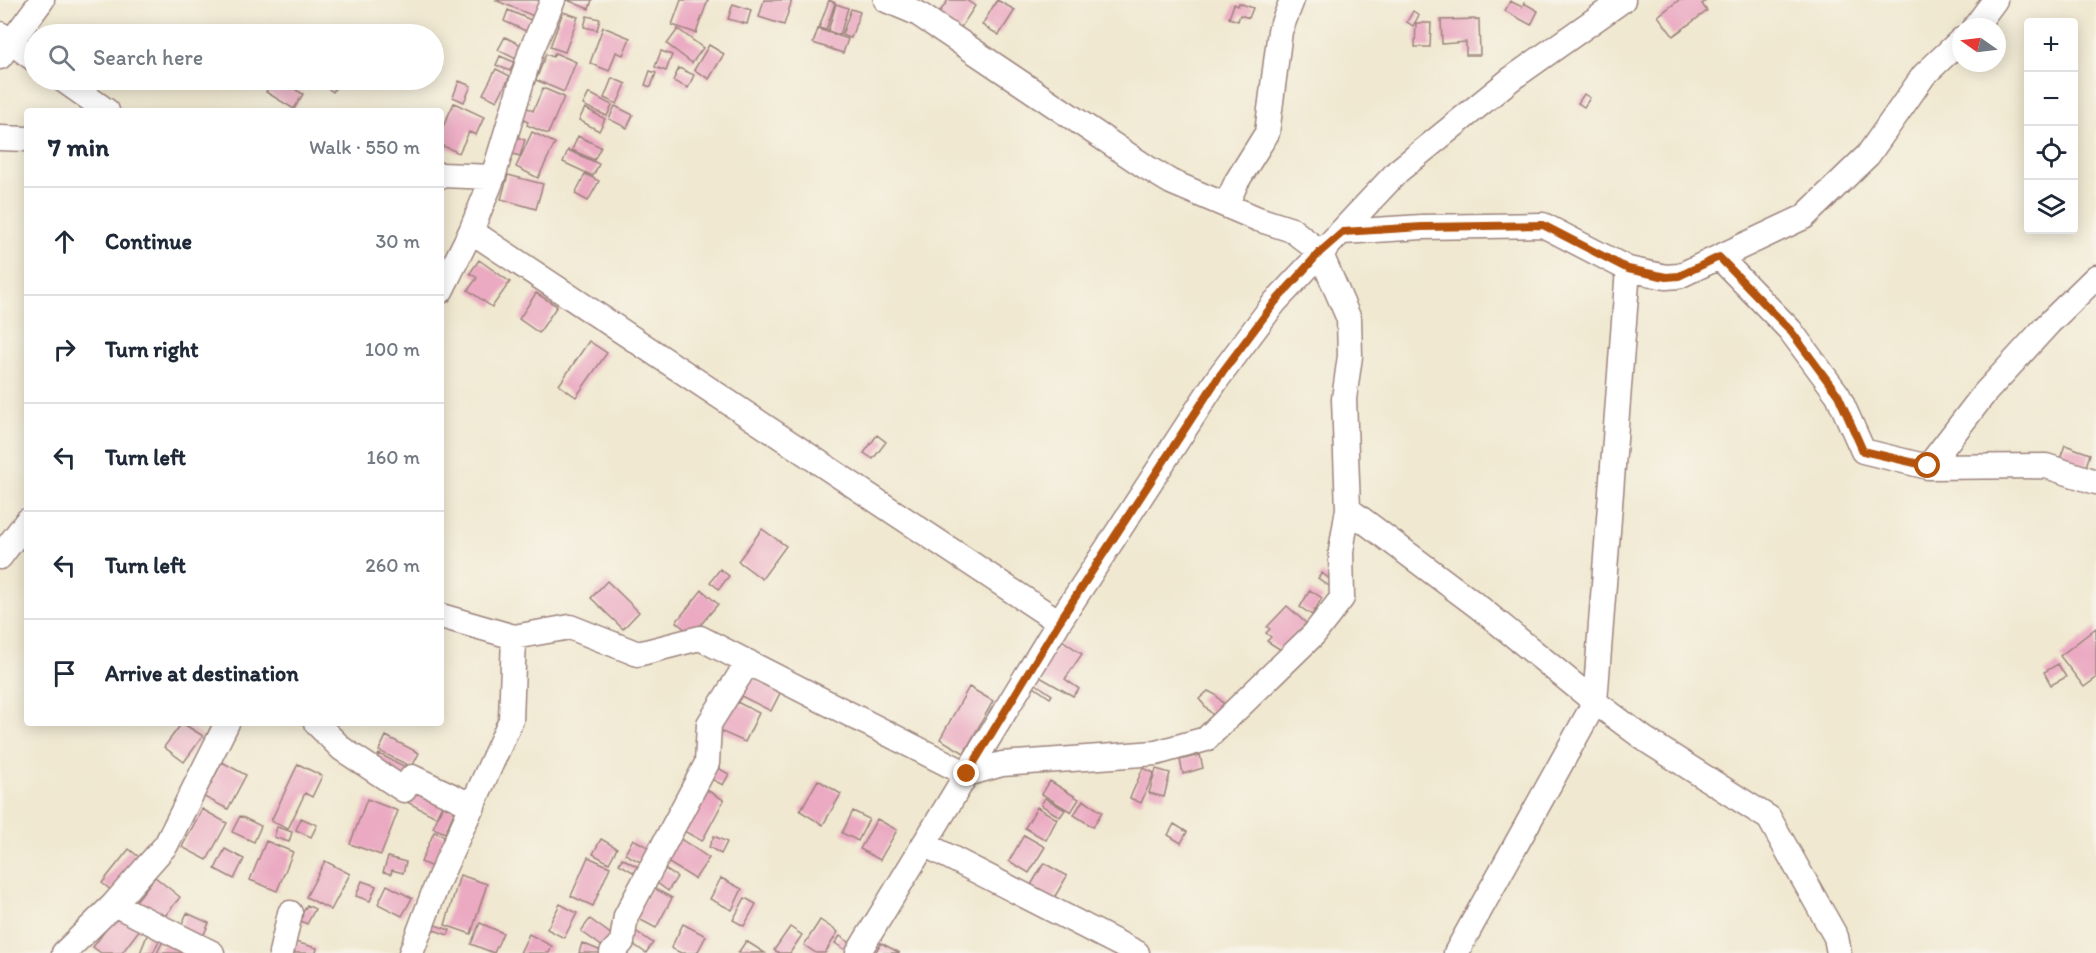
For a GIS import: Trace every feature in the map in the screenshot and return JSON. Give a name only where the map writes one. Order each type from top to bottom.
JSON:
[{"type":"street","points":[[24,54],[4,44],[42,0]]},
{"type":"street","points":[[444,285],[471,231],[493,177],[531,51],[553,0]]},
{"type":"street","points":[[444,617],[514,637],[570,627],[638,654],[700,638],[967,774],[1002,764],[1156,753],[1206,739],[1314,634],[1342,598],[1341,551],[1348,509],[1344,399],[1350,356],[1349,319],[1320,252],[1292,230],[1258,219],[1171,182],[964,43],[917,13],[886,0]]},
{"type":"street","points":[[1226,205],[1237,181],[1267,133],[1280,31],[1292,0]]},
{"type":"street","points":[[858,953],[1059,622],[1218,378],[1275,302],[1398,171],[1511,79],[1623,0]]},
{"type":"street","points":[[1982,18],[1995,0]]},
{"type":"street","points":[[1343,232],[1422,227],[1543,225],[1628,269],[1666,277],[1679,276],[1804,218],[1868,155],[1924,75],[1952,49]]},
{"type":"street","points":[[77,90],[103,108]]},
{"type":"street","points":[[0,138],[24,139]]},
{"type":"street","points":[[444,175],[493,177]]},
{"type":"street","points":[[471,231],[1059,622]]},
{"type":"street","points":[[1719,257],[1790,330],[1838,395],[1863,451],[1928,466],[2046,466],[2096,482]]},
{"type":"street","points":[[1456,953],[1595,702],[1628,269]]},
{"type":"street","points":[[1928,466],[1984,394],[2050,322],[2096,277]]},
{"type":"street","points":[[1348,509],[1480,609],[1646,740],[1769,818],[1836,937],[1839,953]]},
{"type":"street","points":[[0,557],[24,525]]},
{"type":"street","points":[[411,953],[439,879],[511,720],[514,637]]},
{"type":"street","points":[[624,949],[626,916],[707,764],[709,724],[748,662]]},
{"type":"street","points":[[64,953],[114,904],[166,845],[226,726]]},
{"type":"street","points":[[319,726],[342,749],[404,789],[412,777],[473,806]]},
{"type":"street","points":[[924,844],[1137,953]]},
{"type":"street","points":[[114,904],[212,953]]},
{"type":"street","points":[[281,953],[290,913]]},
{"type":"building","points":[[495,0],[543,0],[536,17]]},
{"type":"building","points":[[567,0],[592,0],[589,9]]},
{"type":"building","points":[[681,0],[708,0],[696,33],[672,25]]},
{"type":"building","points":[[764,0],[792,0],[784,25],[759,17]]},
{"type":"building","points":[[829,0],[835,3],[826,30],[819,28]]},
{"type":"building","points":[[948,0],[966,0],[975,6],[958,32],[936,17]]},
{"type":"building","points":[[997,0],[1015,10],[999,35],[982,25]]},
{"type":"building","points":[[1679,0],[1707,0],[1702,4],[1707,11],[1673,36],[1658,16]]},
{"type":"building","points":[[1510,1],[1522,7],[1524,3],[1538,11],[1531,25],[1505,11]]},
{"type":"building","points":[[1239,3],[1253,8],[1249,18],[1240,15],[1238,21],[1229,18],[1234,4],[1238,6]]},
{"type":"building","points":[[733,4],[751,10],[747,24],[728,19]]},
{"type":"building","points":[[836,4],[848,8],[840,35],[828,31]]},
{"type":"building","points":[[851,9],[860,12],[851,38],[842,35]]},
{"type":"building","points":[[508,10],[533,21],[528,32],[504,21]]},
{"type":"building","points":[[1413,11],[1419,15],[1413,26],[1407,22]]},
{"type":"building","points":[[563,12],[578,17],[565,52],[550,47]]},
{"type":"building","points":[[587,16],[600,19],[597,30],[584,27]]},
{"type":"building","points":[[1479,19],[1480,55],[1466,55],[1466,42],[1442,44],[1441,20]]},
{"type":"building","points":[[1416,23],[1431,23],[1430,47],[1415,47]]},
{"type":"building","points":[[603,27],[630,38],[623,55],[616,52],[609,71],[590,63]]},
{"type":"building","points":[[678,29],[703,48],[692,63],[667,44]]},
{"type":"building","points":[[818,29],[848,39],[843,53],[813,43]]},
{"type":"building","points":[[505,37],[523,46],[516,59],[498,50]]},
{"type":"building","points":[[709,45],[724,54],[709,79],[694,70]]},
{"type":"building","points":[[661,51],[672,55],[666,71],[655,67]]},
{"type":"building","points":[[555,53],[576,62],[564,92],[536,80],[546,54],[553,57]]},
{"type":"building","points":[[500,56],[514,62],[510,71],[496,65]]},
{"type":"building","points":[[679,68],[694,75],[688,88],[673,81]]},
{"type":"building","points":[[496,69],[510,76],[497,101],[483,94]]},
{"type":"building","points":[[650,71],[656,73],[651,87],[645,85]]},
{"type":"building","points":[[612,78],[626,84],[617,104],[604,98]]},
{"type":"building","points":[[459,81],[471,86],[464,102],[453,97]]},
{"type":"building","points":[[543,88],[564,97],[548,134],[527,125],[528,122],[521,119],[526,107],[533,111]]},
{"type":"building","points":[[267,90],[296,90],[303,94],[292,108],[266,92]]},
{"type":"building","points":[[589,93],[612,105],[607,116],[583,105]]},
{"type":"building","points":[[1584,94],[1590,98],[1584,107],[1578,103]]},
{"type":"building","points":[[454,103],[484,117],[476,135],[469,132],[459,153],[444,146],[444,125]]},
{"type":"building","points":[[615,106],[633,115],[627,128],[609,119]]},
{"type":"building","points":[[585,108],[605,119],[599,131],[579,120]]},
{"type":"building","points":[[532,132],[555,143],[538,178],[516,167]]},
{"type":"building","points":[[514,136],[525,140],[520,156],[509,153]]},
{"type":"building","points":[[578,136],[601,147],[594,160],[572,150]]},
{"type":"building","points":[[568,150],[599,164],[593,176],[563,162]]},
{"type":"building","points":[[585,174],[599,181],[588,201],[575,194]]},
{"type":"building","points":[[508,175],[543,184],[536,209],[501,199]]},
{"type":"building","points":[[479,260],[510,282],[492,307],[468,290],[477,278],[470,273]]},
{"type":"building","points":[[536,293],[557,306],[539,333],[519,319]]},
{"type":"building","points":[[589,341],[607,353],[576,397],[559,385]]},
{"type":"building","points":[[877,435],[886,442],[873,459],[864,453]]},
{"type":"building","points":[[2065,445],[2090,454],[2084,473],[2058,464]]},
{"type":"building","points":[[762,529],[786,546],[762,579],[738,561]]},
{"type":"building","points":[[720,569],[729,576],[719,589],[710,582]]},
{"type":"building","points":[[1322,573],[1332,581],[1329,586],[1318,578]]},
{"type":"building","points":[[607,581],[639,612],[623,629],[591,598]]},
{"type":"building","points":[[702,590],[718,604],[692,635],[676,622]]},
{"type":"building","points":[[1310,590],[1322,598],[1312,615],[1300,607]]},
{"type":"building","points":[[1287,606],[1306,623],[1281,650],[1267,641],[1271,637],[1266,633],[1270,629],[1267,627]]},
{"type":"building","points":[[2096,628],[2096,678],[2084,687],[2060,656]]},
{"type":"building","points":[[1062,640],[1082,654],[1065,679],[1079,689],[1073,696],[1038,676]]},
{"type":"building","points":[[2058,664],[2066,677],[2051,685],[2044,672]]},
{"type":"building","points":[[751,677],[781,691],[771,711],[741,696]]},
{"type":"building","points":[[1033,682],[1052,695],[1050,698],[1031,685]]},
{"type":"building","points":[[969,687],[993,701],[964,753],[940,739]]},
{"type":"building","points":[[1208,691],[1216,695],[1228,709],[1216,719],[1199,699]]},
{"type":"building","points":[[735,701],[759,713],[745,742],[720,731]]},
{"type":"building","points":[[180,726],[187,726],[203,736],[184,762],[164,747]]},
{"type":"building","points":[[386,736],[419,753],[412,767],[379,751]]},
{"type":"building","points":[[379,754],[410,769],[405,779],[374,764]]},
{"type":"building","points":[[1200,755],[1203,768],[1183,774],[1180,760]]},
{"type":"building","points":[[222,762],[246,775],[228,809],[204,797]]},
{"type":"building","points":[[298,764],[322,776],[312,797],[305,793],[288,829],[271,821]]},
{"type":"building","points":[[716,767],[729,774],[723,785],[711,779]]},
{"type":"building","points":[[1143,768],[1154,773],[1141,803],[1130,798]]},
{"type":"building","points":[[1156,769],[1170,773],[1164,797],[1149,793]]},
{"type":"building","points":[[818,780],[841,794],[823,825],[800,811]]},
{"type":"building","points":[[1050,781],[1079,799],[1071,812],[1042,794]]},
{"type":"building","points":[[414,783],[445,799],[436,817],[405,801]]},
{"type":"building","points":[[705,789],[724,800],[702,841],[682,830]]},
{"type":"building","points":[[1045,798],[1065,810],[1060,817],[1041,805]]},
{"type":"building","points":[[367,799],[398,811],[381,855],[350,844]]},
{"type":"building","points":[[1083,800],[1102,812],[1093,827],[1074,815]]},
{"type":"building","points":[[443,805],[455,810],[445,833],[433,828]]},
{"type":"building","points":[[1037,807],[1057,819],[1046,840],[1025,828]]},
{"type":"building","points":[[202,809],[227,823],[207,860],[182,847]]},
{"type":"building","points":[[853,811],[869,819],[858,841],[842,833]]},
{"type":"building","points":[[240,816],[261,826],[254,842],[232,832]]},
{"type":"building","points":[[301,818],[317,825],[311,837],[296,830]]},
{"type":"building","points":[[877,819],[897,830],[880,860],[860,849]]},
{"type":"building","points":[[1174,824],[1187,832],[1181,843],[1168,835]]},
{"type":"building","points":[[277,827],[292,832],[289,842],[274,837]]},
{"type":"building","points":[[434,832],[452,839],[439,870],[421,862]]},
{"type":"building","points":[[1024,835],[1045,847],[1029,873],[1009,861]]},
{"type":"building","points":[[714,836],[727,842],[721,854],[709,847]]},
{"type":"building","points":[[679,838],[709,858],[695,879],[664,860]]},
{"type":"building","points":[[601,839],[617,848],[609,863],[593,854]]},
{"type":"building","points":[[633,839],[655,851],[648,866],[625,854]]},
{"type":"building","points":[[266,841],[293,852],[277,891],[250,880]]},
{"type":"building","points":[[129,849],[139,857],[112,891],[102,883]]},
{"type":"building","points":[[225,849],[244,859],[234,879],[215,869]]},
{"type":"building","points":[[388,857],[406,862],[403,873],[392,870],[391,874],[383,872]]},
{"type":"building","points":[[588,857],[610,867],[593,906],[571,896]]},
{"type":"building","points":[[622,858],[643,870],[640,876],[619,864]]},
{"type":"building","points":[[325,861],[350,874],[331,910],[306,897]]},
{"type":"building","points":[[1044,863],[1067,876],[1051,903],[1028,890]]},
{"type":"building","points":[[665,869],[677,877],[668,891],[656,882]]},
{"type":"building","points":[[460,875],[487,884],[471,934],[445,925]]},
{"type":"building","points":[[155,877],[180,897],[158,925],[133,905]]},
{"type":"building","points":[[721,878],[742,889],[732,910],[710,899]]},
{"type":"building","points":[[362,881],[376,886],[370,901],[356,896]]},
{"type":"building","points":[[387,885],[412,898],[402,916],[378,904]]},
{"type":"building","points":[[652,887],[672,898],[656,928],[635,917]]},
{"type":"building","points":[[745,898],[756,904],[744,926],[733,920]]},
{"type":"building","points":[[560,904],[577,913],[564,938],[547,929]]},
{"type":"building","points":[[307,905],[315,909],[307,924],[299,920]]},
{"type":"building","points":[[118,913],[140,929],[122,953],[101,953],[93,947]]},
{"type":"building","points":[[187,913],[209,923],[200,943],[178,933]]},
{"type":"building","points":[[590,919],[612,935],[603,947],[581,931]]},
{"type":"building","points":[[820,920],[838,932],[825,953],[816,953],[804,945]]},
{"type":"building","points":[[429,923],[450,930],[448,935],[428,928]]},
{"type":"building","points":[[480,923],[503,933],[494,953],[471,944]]},
{"type":"building","points":[[683,924],[706,936],[697,953],[681,953],[671,948]]},
{"type":"building","points":[[790,927],[802,935],[790,953],[779,953],[774,950]]},
{"type":"building","points":[[150,928],[162,934],[153,953],[140,953]]},
{"type":"building","points":[[634,930],[653,943],[646,953],[627,940]]},
{"type":"building","points":[[529,934],[552,946],[549,953],[520,953]]},
{"type":"building","points":[[840,936],[852,944],[847,951],[835,943]]},
{"type":"building","points":[[164,939],[184,950],[183,953],[157,953]]},
{"type":"building","points":[[291,941],[317,948],[316,953],[288,953]]},
{"type":"building","points":[[746,941],[765,953],[738,953]]},
{"type":"building","points":[[582,943],[606,953],[579,953]]},
{"type":"building","points":[[881,943],[900,953],[875,953]]},
{"type":"route","points":[[967,774],[1059,622],[1218,378],[1275,302],[1320,252],[1343,232],[1422,227],[1543,225],[1628,269],[1666,277],[1679,276],[1719,257],[1790,330],[1838,395],[1863,451],[1928,466]]}]
